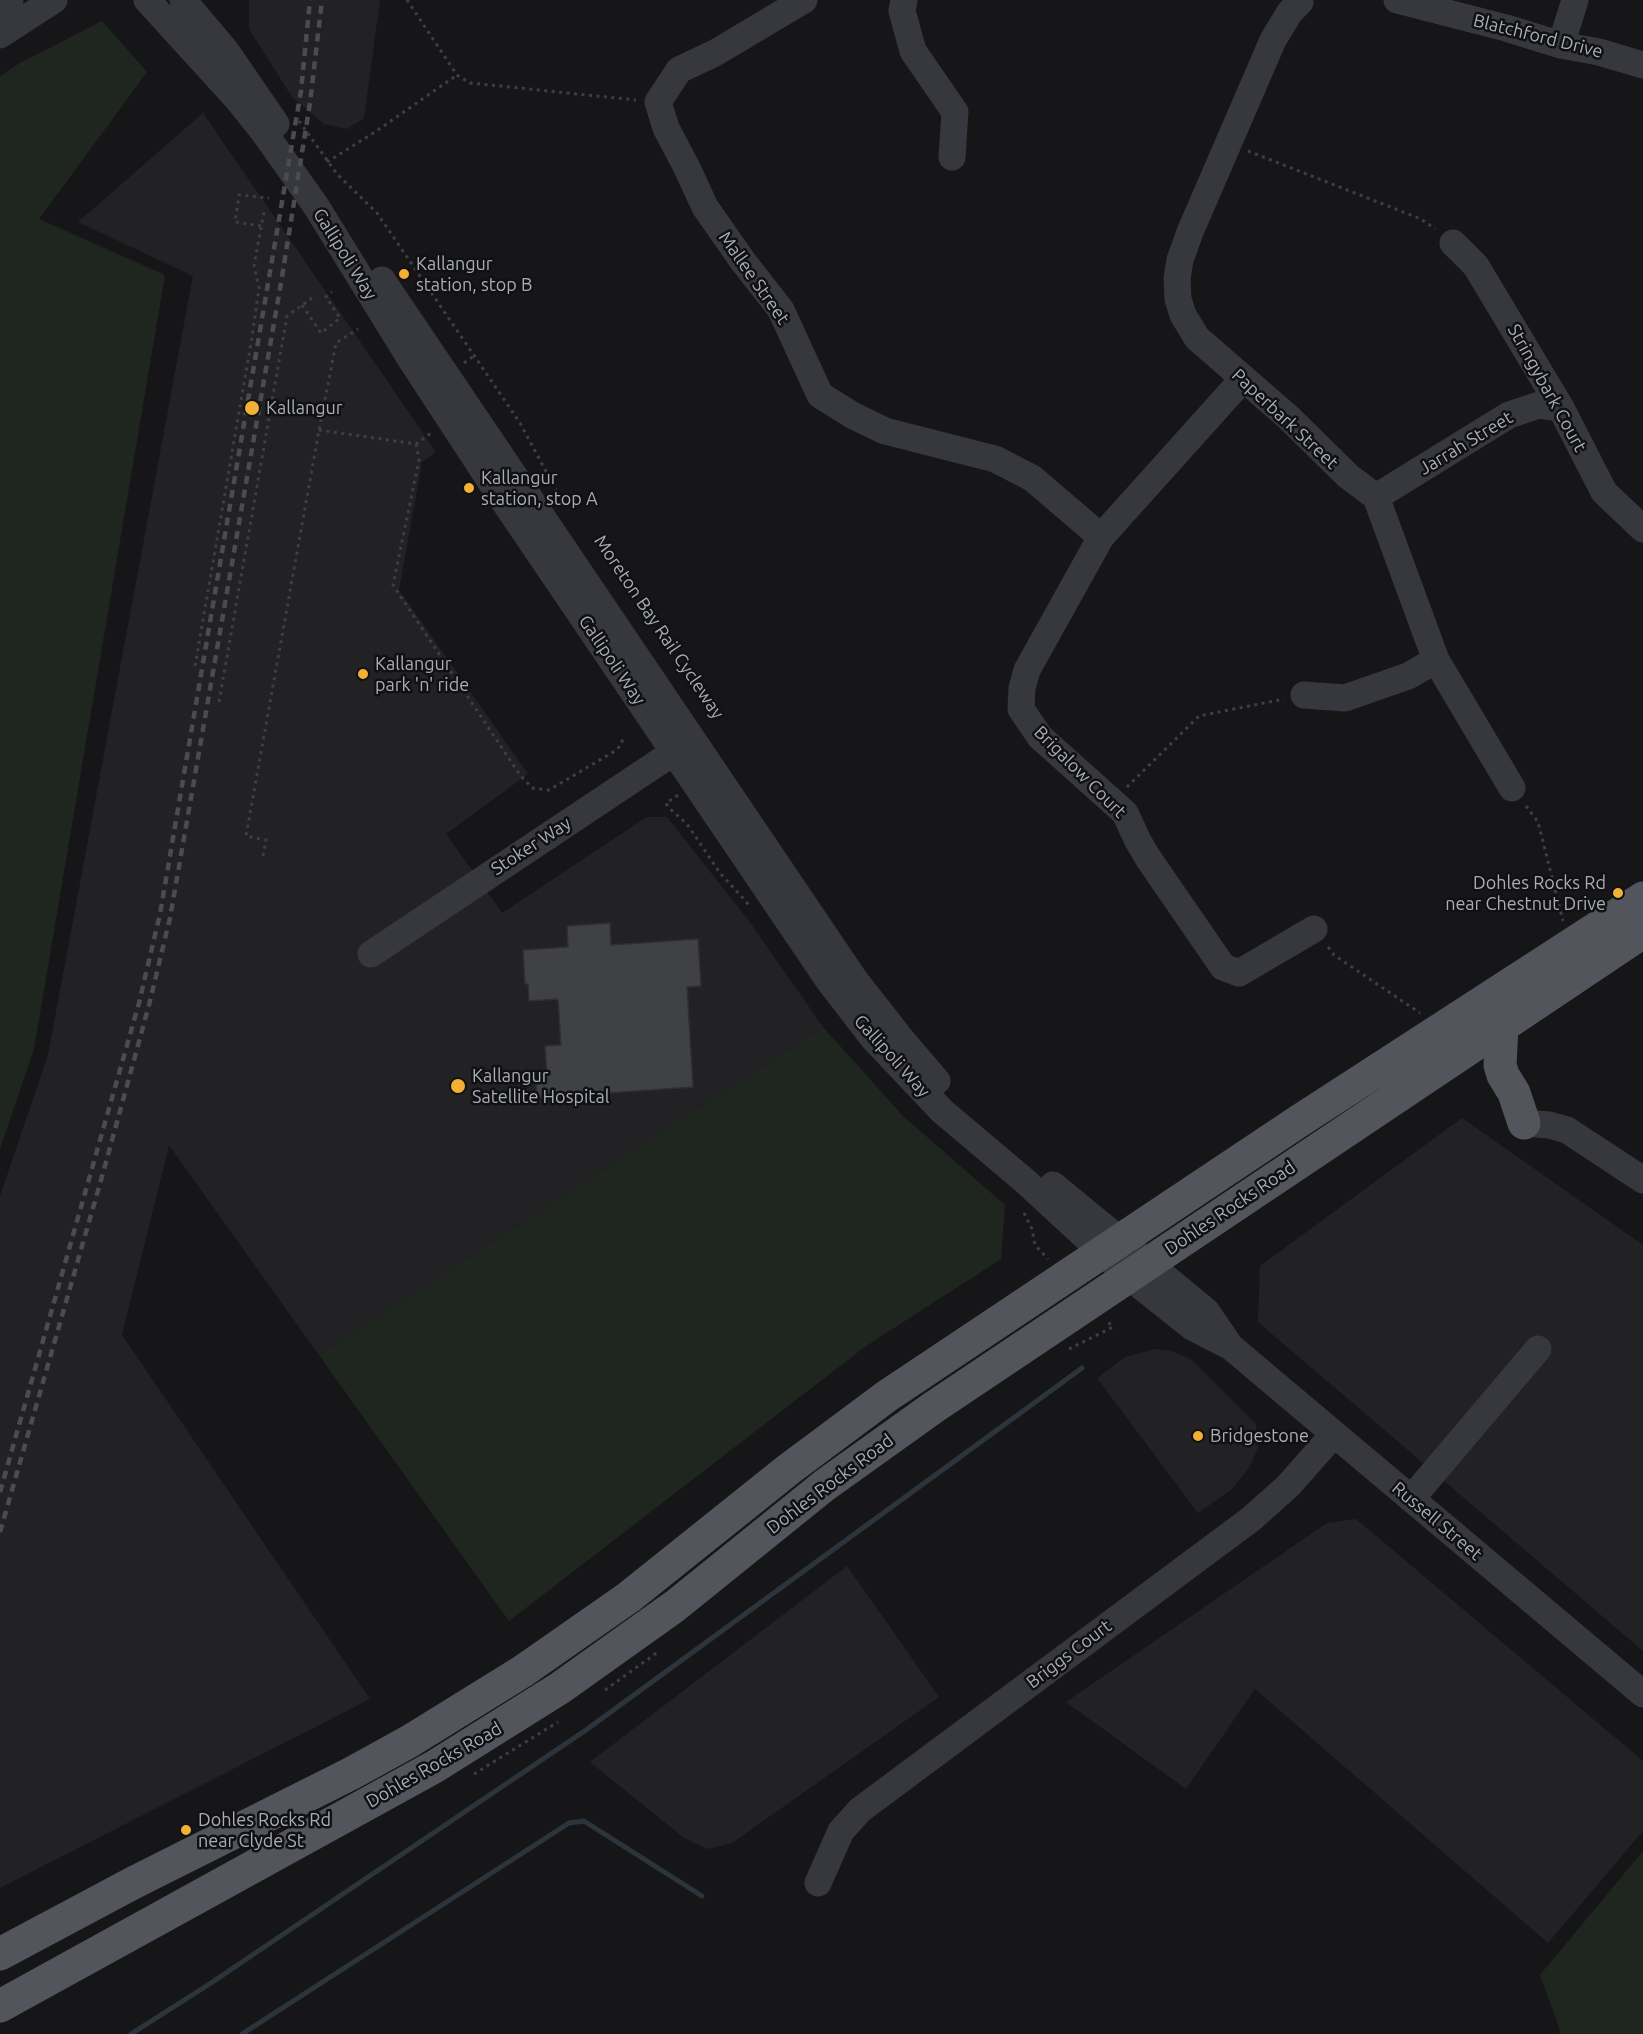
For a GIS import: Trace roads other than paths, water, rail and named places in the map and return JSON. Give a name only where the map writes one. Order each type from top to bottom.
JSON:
[{"type":"main road","name":"Dohles Rocks Road","points":[[0,1954],[133,1883],[352,1773],[470,1706],[629,1598],[789,1469],[887,1396],[1299,1121],[1643,898]]},
{"type":"main road","name":"Dohles Rocks Road","points":[[0,2006],[424,1773],[496,1730],[657,1619],[817,1491],[880,1445],[1138,1269],[1643,932]]},
{"type":"main road","points":[[1502,1027],[1500,1065],[1503,1076],[1514,1093],[1524,1123]]},
{"type":"street","points":[[0,7],[10,0]]},
{"type":"street","points":[[0,35],[54,0]]},
{"type":"street","name":"Gallipoli Way","points":[[147,0],[210,68],[278,152],[335,235],[459,434],[683,746],[855,980],[944,1089],[1138,1269]]},
{"type":"street","name":"Gallipoli Way","points":[[183,0],[242,72],[683,746]]},
{"type":"street","name":"Mallee Street","points":[[804,0],[716,53],[678,70],[658,102],[666,128],[705,207],[742,261],[781,310],[820,395],[852,415],[885,431],[996,459],[1032,478],[1101,537]]},
{"type":"street","points":[[903,0],[902,11],[913,51],[955,112],[952,157]]},
{"type":"street","name":"Paperbark Street","points":[[1291,0],[1290,12],[1273,40],[1180,260],[1177,279],[1178,299],[1183,315],[1197,338],[1288,417],[1348,476],[1376,497]]},
{"type":"street","name":"Blatchford Drive","points":[[1397,0],[1643,65]]},
{"type":"street","points":[[1561,45],[1575,0]]},
{"type":"street","name":"Stringybark Court","points":[[1453,243],[1476,266],[1561,408],[1604,492],[1643,529]]},
{"type":"street","name":"Brigalow Court","points":[[1243,379],[1101,537],[1027,670],[1022,688],[1021,709],[1040,737],[1125,813],[1138,842],[1223,967],[1239,973],[1314,929]]},
{"type":"street","name":"Jarrah Street","points":[[1376,497],[1509,414],[1539,405],[1561,408]]},
{"type":"street","points":[[1376,497],[1436,660],[1512,788]]},
{"type":"street","points":[[1304,694],[1345,698],[1408,676],[1436,660]]},
{"type":"street","name":"Stoker Way","points":[[371,954],[683,746]]},
{"type":"street","points":[[1524,1123],[1549,1125],[1567,1130],[1643,1180]]},
{"type":"street","name":"Russell Street","points":[[1138,1269],[1192,1327],[1230,1347],[1643,1694]]},
{"type":"street","points":[[1411,1499],[1538,1349]]},
{"type":"street","name":"Briggs Court","points":[[818,1883],[841,1831],[860,1810],[1251,1519],[1288,1486],[1334,1434]]},
{"type":"waterway","points":[[131,2034],[211,1983],[586,1730],[1082,1368]]},
{"type":"waterway","points":[[242,2034],[569,1823],[584,1821],[702,1896]]},
{"type":"railway","points":[[0,1492],[139,1003],[160,914],[301,91],[310,0]]},
{"type":"railway","points":[[0,1532],[105,1166],[170,918],[281,283],[310,103],[322,0]]},
{"type":"place","name":"Kallangur station, stop B","points":[[404,274]]},
{"type":"place","name":"Kallangur","points":[[252,408]]},
{"type":"place","name":"Kallangur station, stop A","points":[[469,488]]},
{"type":"place","name":"Kallangur park 'n' ride","points":[[363,674]]},
{"type":"place","name":"Dohles Rocks Rd near Chestnut Drive","points":[[1618,893]]},
{"type":"place","name":"Kallangur Satellite Hospital","points":[[458,1086]]},
{"type":"place","name":"Bridgestone","points":[[1198,1436]]},
{"type":"place","name":"Dohles Rocks Rd near Clyde St","points":[[186,1830]]}]
